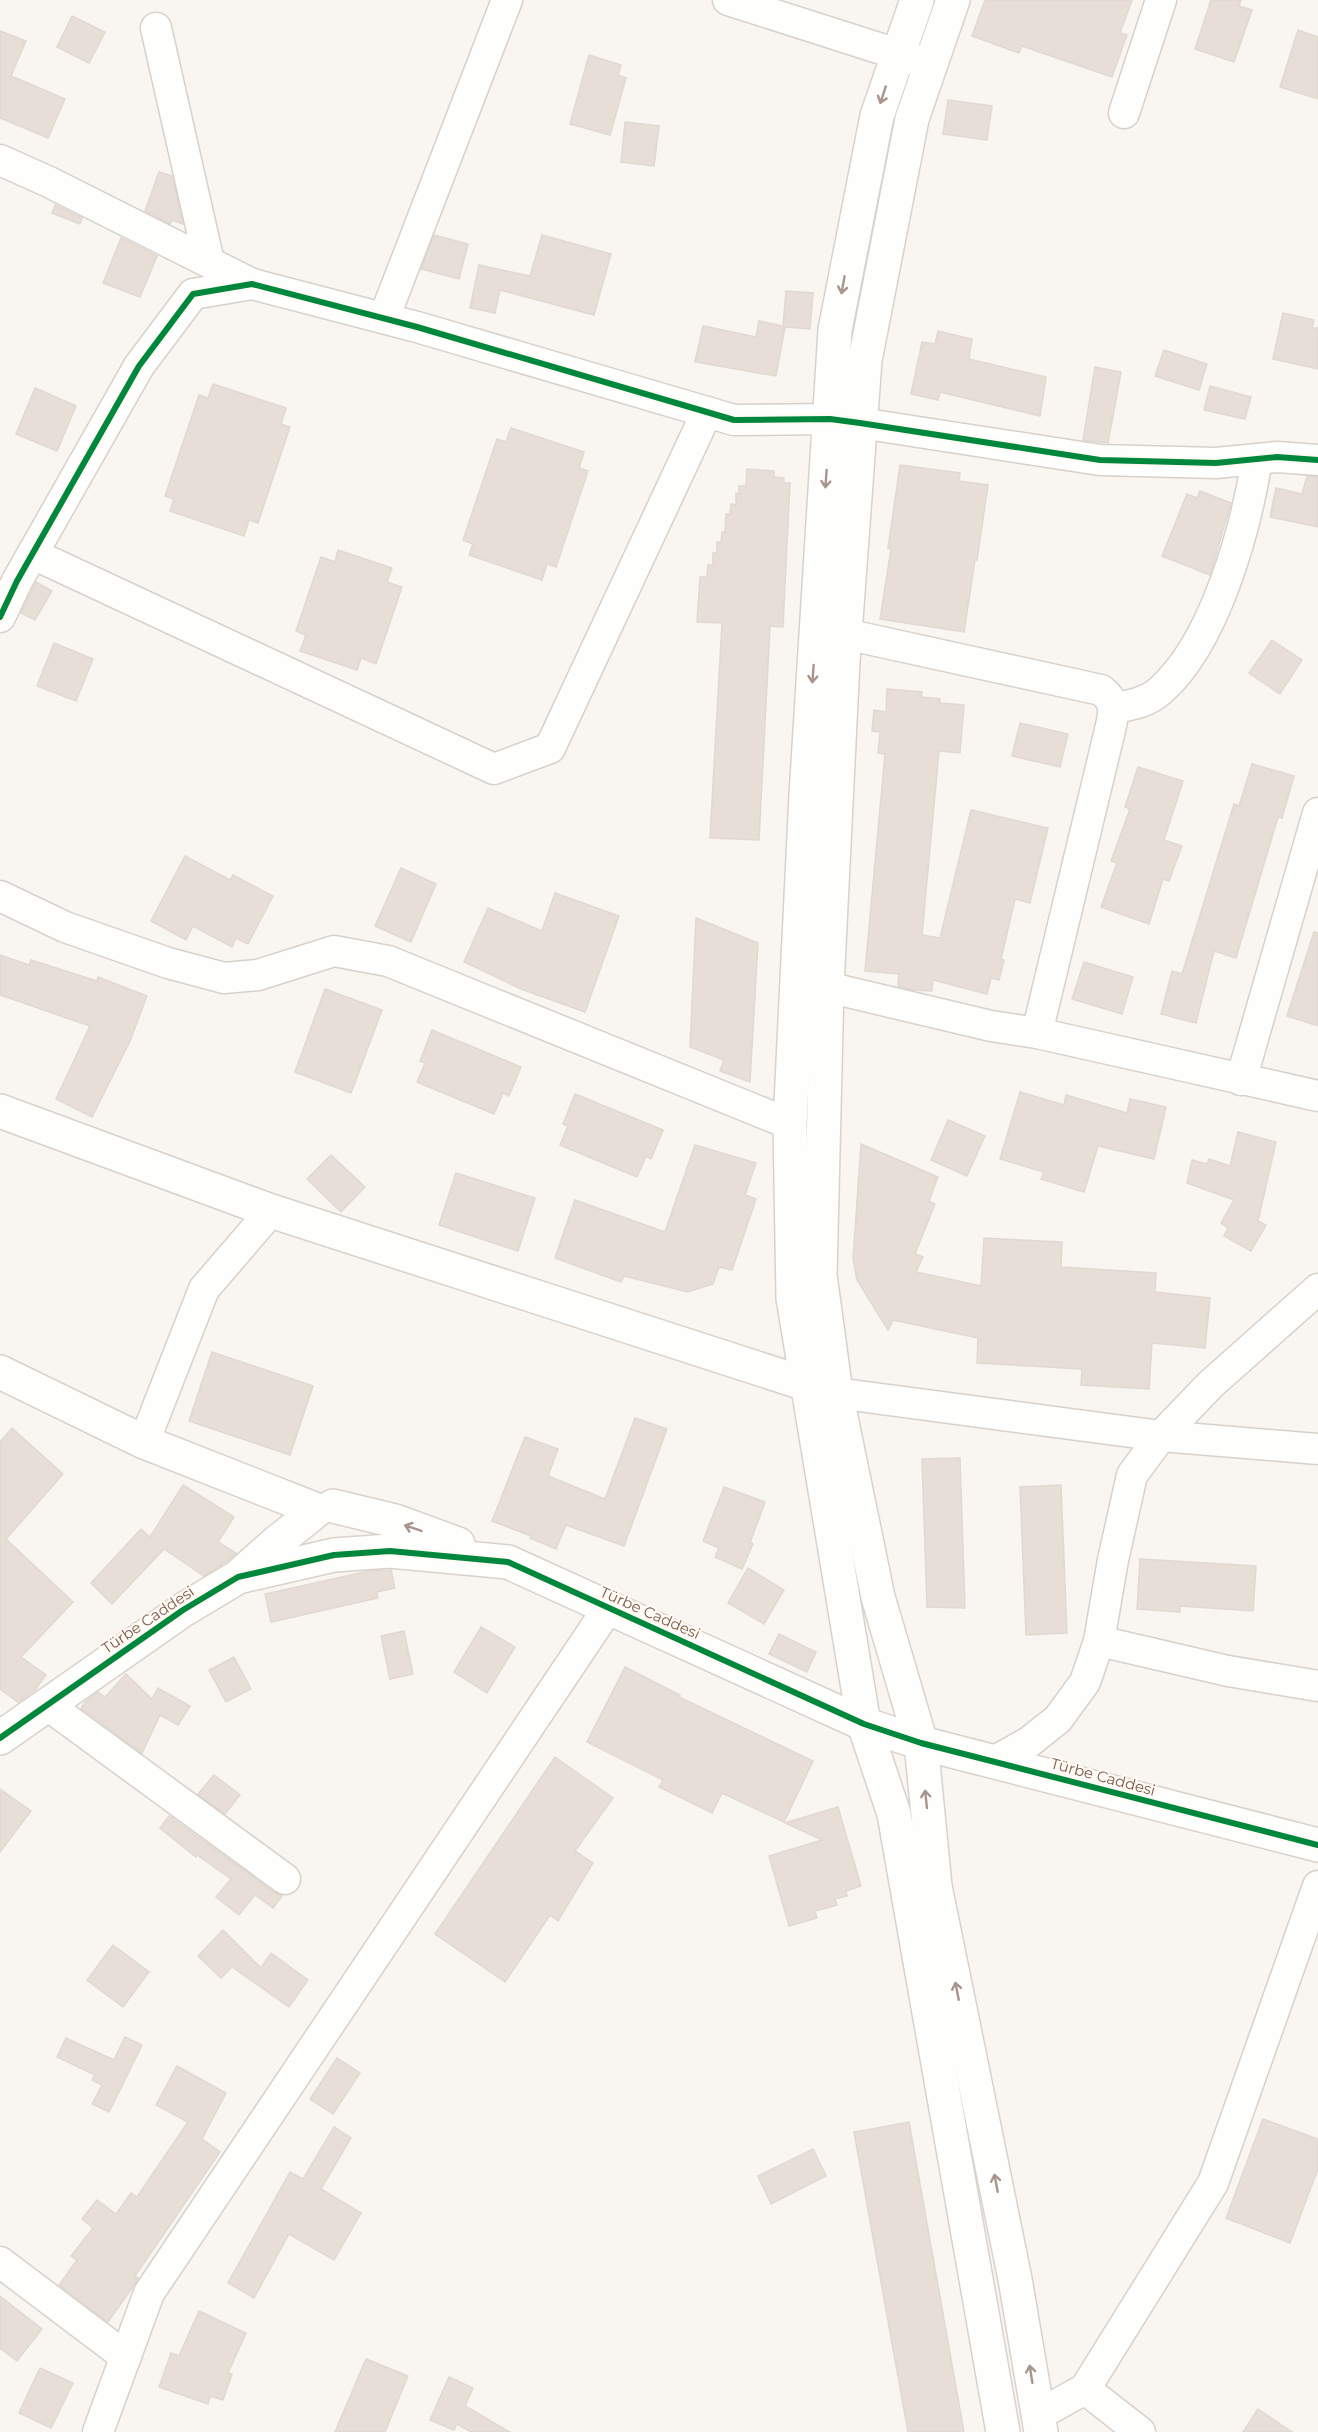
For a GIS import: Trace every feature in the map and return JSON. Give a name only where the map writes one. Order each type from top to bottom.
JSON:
[{"type":"main road","points":[[917,0],[876,116],[835,330],[845,421],[845,634],[827,987],[820,1275],[821,1388],[864,1724],[894,1814],[1003,2432]]},
{"type":"main road","points":[[952,0],[912,119],[887,235],[865,360],[845,421],[806,795],[790,1124],[793,1298],[821,1388],[878,1597],[921,1743],[936,1886],[1015,2279],[1039,2423]]},
{"type":"main road","points":[[0,1111],[271,1211],[821,1388]]},
{"type":"main road","points":[[0,1372],[144,1442],[320,1510],[395,1521],[508,1562]]},
{"type":"main road","points":[[320,1510],[306,1531],[308,1539],[318,1551],[334,1555]]},
{"type":"main road","points":[[238,1577],[277,1542],[320,1510]]},
{"type":"main road","name":"Türbe Caddesi","points":[[0,1738],[183,1610],[238,1577],[334,1555],[372,1551],[408,1551],[508,1562],[864,1724],[921,1743],[1318,1845]]},
{"type":"street","points":[[384,318],[507,0]]},
{"type":"street","points":[[728,0],[930,64]]},
{"type":"street","points":[[1124,113],[1161,0]]},
{"type":"street","points":[[156,28],[209,262]]},
{"type":"street","points":[[0,160],[47,181],[252,284],[384,318],[734,420],[845,421],[1100,460],[1216,463],[1277,457],[1318,459]]},
{"type":"street","points":[[0,617],[9,578],[33,554],[139,366],[193,294],[252,284]]},
{"type":"street","points":[[33,554],[494,769],[550,748],[707,412]]},
{"type":"street","points":[[1115,708],[1141,703],[1160,691],[1185,664],[1207,626],[1242,537],[1251,500],[1257,459]]},
{"type":"street","points":[[845,634],[1101,690],[1111,698],[1115,708],[1037,1033]]},
{"type":"street","points":[[1241,1080],[1318,813]]},
{"type":"street","points":[[0,896],[65,927],[168,963],[225,978],[258,975],[334,951],[388,961],[790,1124]]},
{"type":"street","points":[[797,974],[827,987],[991,1026],[1037,1033],[1318,1096]]},
{"type":"street","points":[[144,1442],[204,1289],[271,1211]]},
{"type":"street","points":[[995,1761],[1029,1742],[1058,1719],[1085,1682],[1100,1641],[1113,1560],[1132,1475],[1161,1436],[1211,1384],[1318,1289]]},
{"type":"street","points":[[821,1388],[1161,1436],[1318,1449]]},
{"type":"street","points":[[98,2432],[149,2293],[609,1607]]},
{"type":"street","points":[[1100,1641],[1228,1671],[1318,1686]]},
{"type":"street","points":[[46,1704],[285,1879]]},
{"type":"street","points":[[1039,2423],[1085,2389],[1213,2183],[1318,1886]]},
{"type":"street","points":[[0,2262],[126,2356]]},
{"type":"street","points":[[1085,2389],[1140,2432]]},
{"type":"building","points":[[985,0],[1132,0],[1120,33],[1127,35],[1112,77],[1022,46],[1019,53],[972,36]]},
{"type":"building","points":[[1211,0],[1241,0],[1239,6],[1252,10],[1234,62],[1195,49]]},
{"type":"building","points":[[72,16],[105,32],[89,63],[57,47]]},
{"type":"building","points":[[1298,30],[1318,37],[1318,99],[1280,87]]},
{"type":"building","points":[[0,31],[26,41],[11,76],[65,99],[48,138],[0,118]]},
{"type":"building","points":[[589,55],[621,65],[618,75],[626,78],[610,135],[570,124]]},
{"type":"building","points":[[948,100],[992,106],[987,140],[943,134]]},
{"type":"building","points":[[625,122],[659,126],[654,166],[621,162]]},
{"type":"building","points":[[159,172],[172,176],[183,224],[172,220],[170,224],[145,211]]},
{"type":"building","points":[[55,205],[82,218],[80,224],[52,213]]},
{"type":"building","points":[[434,235],[468,244],[459,279],[421,269]]},
{"type":"building","points":[[542,235],[611,254],[594,315],[500,290],[495,313],[470,308],[479,265],[530,276]]},
{"type":"building","points":[[121,238],[157,256],[140,297],[103,283]]},
{"type":"building","points":[[786,291],[813,293],[810,329],[785,327],[776,376],[695,362],[703,326],[756,337],[759,321],[783,326]]},
{"type":"building","points":[[1283,313],[1314,320],[1312,328],[1318,328],[1318,369],[1273,359]]},
{"type":"building","points":[[938,331],[972,339],[969,359],[1046,377],[1040,416],[940,392],[938,400],[911,394],[922,342],[935,344]]},
{"type":"building","points":[[1164,350],[1207,364],[1199,390],[1155,376]]},
{"type":"building","points":[[1095,367],[1121,372],[1108,443],[1083,440]]},
{"type":"building","points":[[213,384],[286,408],[281,424],[290,427],[258,523],[249,520],[244,536],[170,511],[174,499],[165,496],[199,395],[208,398]]},
{"type":"building","points":[[1210,386],[1251,397],[1245,419],[1204,410]]},
{"type":"building","points":[[35,388],[76,406],[57,451],[16,434]]},
{"type":"building","points":[[511,428],[584,452],[579,468],[588,471],[556,567],[547,564],[542,580],[469,555],[473,544],[463,540],[497,439],[506,442]]},
{"type":"building","points":[[900,465],[960,473],[959,481],[988,485],[964,632],[880,619],[891,549],[888,548]]},
{"type":"building","points":[[747,469],[774,471],[774,477],[784,478],[784,483],[790,483],[783,627],[770,626],[759,840],[710,838],[722,623],[697,622],[700,577],[707,577],[708,565],[713,565],[713,553],[717,553],[717,542],[721,542],[722,532],[725,532],[726,514],[730,514],[731,504],[736,505],[736,493],[739,494],[739,486],[746,486]]},
{"type":"building","points":[[1307,476],[1318,477],[1318,527],[1270,517],[1276,488],[1302,494]]},
{"type":"building","points":[[1200,491],[1231,503],[1210,575],[1162,556],[1187,494],[1197,498]]},
{"type":"building","points":[[338,550],[392,568],[387,582],[402,587],[376,664],[361,658],[357,670],[300,651],[306,635],[296,631],[321,557],[335,562]]},
{"type":"building","points":[[36,582],[52,591],[35,620],[21,613]]},
{"type":"building","points":[[1272,640],[1302,660],[1280,694],[1249,673]]},
{"type":"building","points":[[54,643],[93,659],[76,701],[37,686]]},
{"type":"building","points":[[887,689],[922,692],[921,697],[940,699],[940,703],[964,705],[960,753],[939,751],[922,935],[940,938],[971,810],[1048,828],[1030,903],[1015,899],[1001,959],[1004,960],[999,980],[991,978],[987,994],[933,980],[932,991],[913,990],[898,986],[899,974],[865,971],[885,754],[878,753],[880,732],[872,731],[874,710],[886,712]]},
{"type":"building","points":[[1020,723],[1068,734],[1060,767],[1012,756]]},
{"type":"building","points":[[1252,764],[1294,776],[1282,818],[1278,817],[1236,958],[1214,951],[1196,1023],[1161,1014],[1172,971],[1182,974],[1234,804],[1239,806]]},
{"type":"building","points":[[1138,767],[1183,781],[1164,840],[1182,846],[1169,881],[1163,879],[1149,924],[1101,907],[1117,863],[1111,861],[1130,809],[1125,807]]},
{"type":"building","points":[[185,856],[230,880],[233,875],[273,896],[248,944],[236,938],[232,947],[193,926],[186,940],[151,921]]},
{"type":"building","points":[[401,868],[436,884],[411,942],[375,926]]},
{"type":"building","points":[[555,893],[619,916],[585,1012],[521,989],[464,962],[488,908],[542,931]]},
{"type":"building","points":[[696,918],[758,943],[750,1082],[720,1071],[724,1060],[690,1047]]},
{"type":"building","points":[[1314,932],[1318,933],[1318,1026],[1287,1016]]},
{"type":"building","points":[[0,955],[29,965],[31,960],[97,981],[98,977],[147,996],[130,1041],[92,1117],[56,1099],[90,1026],[0,995]]},
{"type":"building","points":[[1084,962],[1133,977],[1122,1014],[1072,999]]},
{"type":"building","points":[[325,989],[382,1010],[351,1093],[295,1072]]},
{"type":"building","points":[[432,1030],[521,1067],[509,1096],[503,1093],[494,1114],[417,1082],[425,1063],[420,1061]]},
{"type":"building","points":[[1020,1092],[1064,1105],[1066,1095],[1127,1113],[1130,1099],[1166,1107],[1154,1159],[1098,1146],[1084,1192],[1041,1179],[1044,1172],[1000,1159]]},
{"type":"building","points":[[575,1094],[663,1130],[651,1159],[646,1156],[637,1177],[560,1145],[568,1126],[563,1124]]},
{"type":"building","points":[[948,1120],[985,1136],[967,1176],[931,1160]]},
{"type":"building","points":[[1238,1132],[1276,1142],[1258,1221],[1266,1225],[1251,1251],[1224,1236],[1228,1228],[1221,1223],[1234,1200],[1187,1183],[1192,1160],[1207,1164],[1209,1159],[1230,1166]]},
{"type":"building","points":[[861,1144],[938,1177],[929,1201],[935,1204],[915,1254],[923,1257],[916,1272],[981,1286],[984,1238],[1062,1242],[1061,1267],[1156,1273],[1155,1292],[1210,1298],[1205,1348],[1152,1343],[1149,1389],[1081,1385],[1082,1369],[977,1363],[978,1338],[893,1320],[888,1330],[857,1280],[853,1259]]},
{"type":"building","points":[[695,1145],[756,1163],[745,1195],[756,1199],[732,1270],[719,1267],[713,1284],[688,1292],[624,1276],[621,1282],[555,1258],[575,1200],[665,1232]]},
{"type":"building","points":[[331,1155],[365,1187],[341,1212],[307,1179]]},
{"type":"building","points":[[456,1173],[535,1198],[518,1251],[439,1225]]},
{"type":"building","points":[[212,1352],[313,1386],[290,1455],[189,1421]]},
{"type":"building","points":[[635,1418],[667,1429],[624,1546],[566,1525],[556,1549],[530,1538],[531,1536],[492,1521],[525,1437],[558,1449],[548,1476],[605,1499]]},
{"type":"building","points":[[12,1428],[63,1474],[6,1539],[73,1602],[21,1657],[46,1675],[35,1690],[18,1702],[0,1689],[0,1442]]},
{"type":"building","points":[[960,1458],[965,1608],[927,1607],[922,1459]]},
{"type":"building","points":[[183,1485],[234,1517],[218,1542],[236,1553],[204,1576],[164,1549],[112,1604],[91,1583],[141,1529],[150,1537]]},
{"type":"building","points":[[1061,1485],[1067,1633],[1026,1635],[1020,1487]]},
{"type":"building","points":[[724,1487],[765,1502],[750,1543],[753,1544],[742,1569],[715,1557],[719,1548],[703,1541]]},
{"type":"building","points":[[1140,1559],[1256,1566],[1253,1611],[1180,1606],[1180,1612],[1137,1609]]},
{"type":"building","points":[[748,1568],[784,1590],[764,1624],[728,1603]]},
{"type":"building","points":[[391,1570],[395,1588],[377,1592],[378,1598],[271,1622],[265,1594],[369,1571]]},
{"type":"building","points":[[481,1627],[515,1647],[487,1693],[454,1672]]},
{"type":"building","points":[[404,1631],[413,1674],[390,1679],[381,1636]]},
{"type":"building","points":[[779,1634],[816,1652],[807,1672],[769,1654]]},
{"type":"building","points":[[234,1657],[251,1689],[226,1702],[209,1670]]},
{"type":"building","points":[[625,1667],[680,1695],[679,1697],[813,1761],[784,1822],[722,1793],[712,1813],[659,1787],[663,1780],[587,1742]]},
{"type":"building","points":[[126,1674],[152,1699],[158,1688],[190,1706],[178,1725],[160,1715],[142,1753],[81,1708],[98,1692],[105,1697]]},
{"type":"building","points":[[555,1757],[613,1798],[575,1851],[593,1863],[558,1921],[550,1915],[505,1982],[435,1934]]},
{"type":"building","points":[[214,1775],[240,1795],[225,1814],[198,1794]]},
{"type":"building","points":[[0,1789],[31,1811],[0,1852]]},
{"type":"building","points":[[838,1807],[861,1886],[846,1891],[847,1896],[835,1899],[837,1905],[815,1911],[817,1918],[789,1926],[769,1856],[822,1840],[785,1823]]},
{"type":"building","points":[[169,1816],[282,1896],[273,1908],[255,1895],[239,1915],[216,1897],[231,1879],[197,1855],[196,1857],[160,1828]]},
{"type":"building","points":[[223,1930],[261,1968],[271,1953],[308,1980],[289,2007],[232,1967],[221,1978],[198,1956]]},
{"type":"building","points":[[113,1945],[149,1972],[123,2007],[87,1980]]},
{"type":"building","points":[[125,2037],[142,2045],[109,2112],[92,2104],[102,2085],[92,2080],[95,2075],[57,2057],[66,2038],[114,2060]]},
{"type":"building","points":[[337,2058],[360,2073],[333,2114],[310,2099]]},
{"type":"building","points":[[177,2066],[226,2093],[202,2139],[220,2152],[135,2276],[138,2278],[108,2322],[59,2285],[77,2260],[71,2256],[93,2228],[82,2219],[97,2200],[116,2214],[131,2193],[137,2197],[188,2122],[156,2105]]},
{"type":"building","points":[[1263,2119],[1318,2139],[1318,2169],[1290,2243],[1226,2218]]},
{"type":"building","points":[[909,2122],[964,2432],[908,2432],[854,2132]]},
{"type":"building","points":[[334,2127],[351,2138],[321,2189],[361,2213],[334,2260],[289,2234],[254,2298],[228,2283],[290,2172],[303,2179]]},
{"type":"building","points":[[813,2149],[826,2176],[771,2204],[758,2176]]},
{"type":"building","points":[[0,2296],[42,2329],[17,2361],[0,2348]]},
{"type":"building","points":[[199,2311],[246,2333],[228,2373],[232,2374],[223,2400],[210,2396],[208,2404],[159,2387],[171,2353],[179,2356]]},
{"type":"building","points":[[366,2359],[408,2376],[385,2432],[335,2432]]},
{"type":"building","points":[[40,2368],[73,2383],[51,2428],[19,2413]]},
{"type":"building","points":[[449,2377],[473,2388],[465,2406],[510,2432],[471,2432],[457,2424],[454,2430],[430,2420]]},
{"type":"building","points":[[1258,2409],[1292,2432],[1243,2432]]},
{"type":"cycle path","points":[[0,617],[17,581],[139,366],[193,294],[252,284],[417,327],[734,420],[830,419],[1100,460],[1216,463],[1277,457],[1318,460]]},
{"type":"cycle path","points":[[0,1738],[183,1610],[238,1577],[334,1555],[390,1551],[508,1562],[864,1724],[921,1743],[1318,1845]]}]
